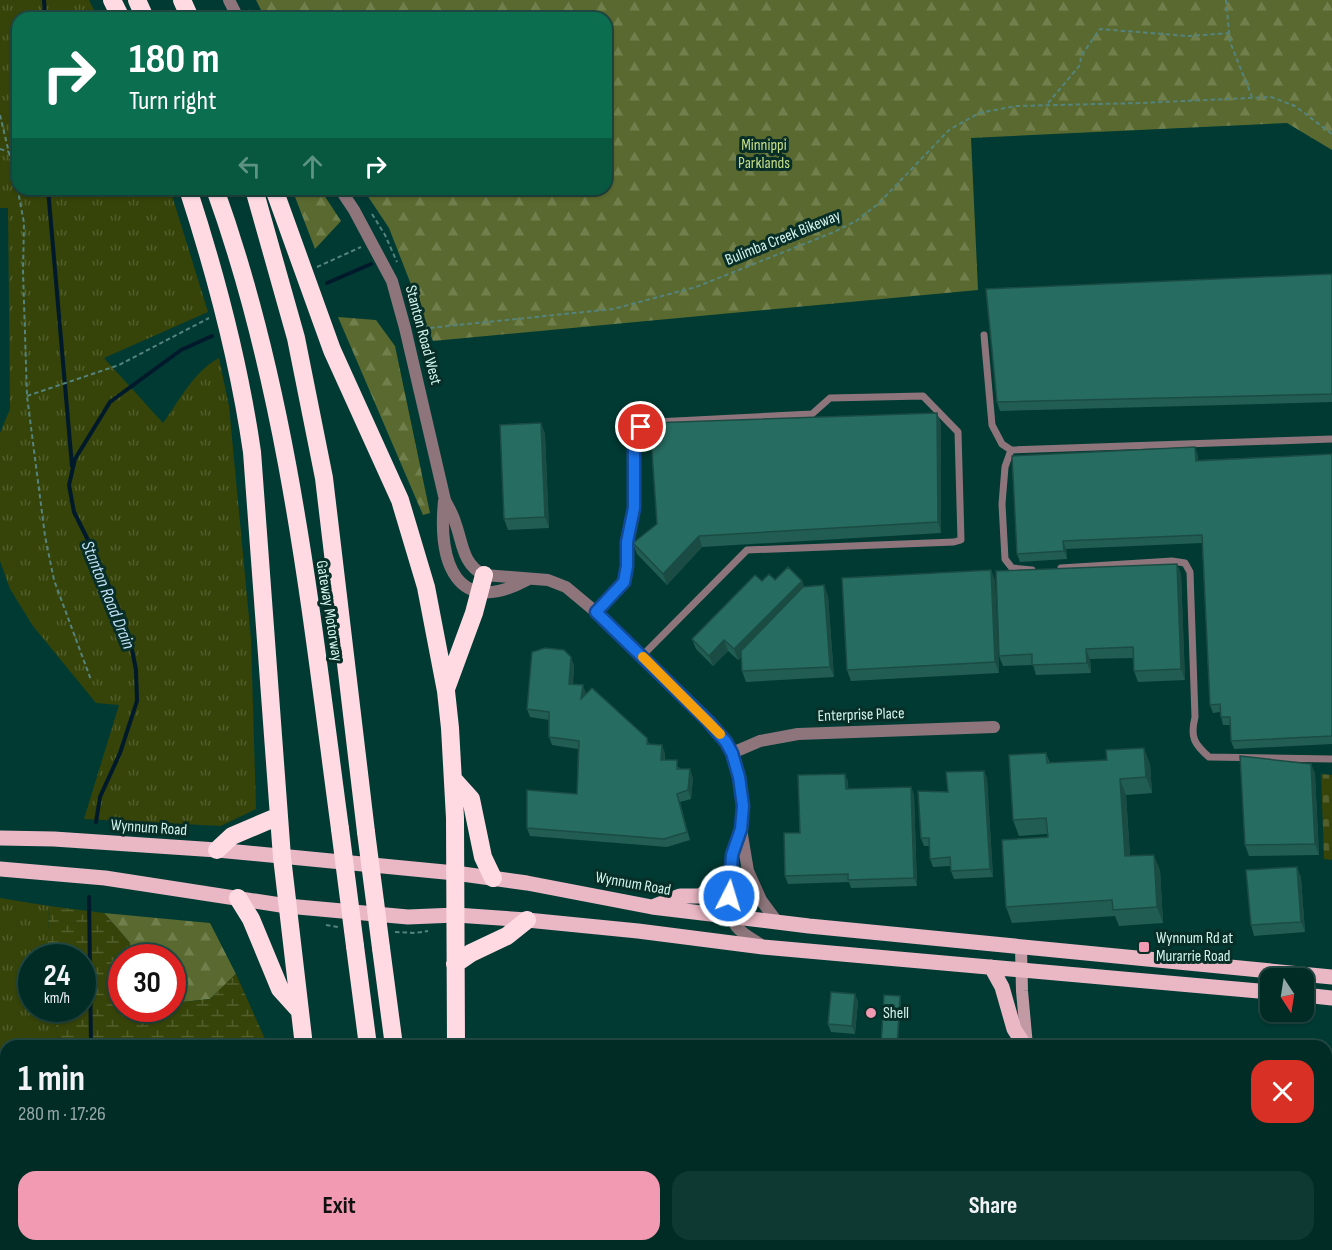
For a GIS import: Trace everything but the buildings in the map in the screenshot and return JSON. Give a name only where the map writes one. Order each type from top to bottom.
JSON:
[{"type":"highway","points":[[190,195],[210,258],[230,334],[249,433],[282,856],[303,1040]]},
{"type":"highway","name":"Gateway Motorway","points":[[217,195],[248,293],[276,409],[315,642],[367,1040]]},
{"type":"highway","name":"Gateway Motorway","points":[[256,195],[296,338],[324,478],[393,1040]]},
{"type":"highway","points":[[276,195],[332,350],[388,472],[409,526],[426,587],[446,691],[453,779],[456,1040]]},
{"type":"highway","points":[[446,691],[482,584]]},
{"type":"highway","points":[[453,779],[471,799],[483,857],[493,878]]},
{"type":"highway","points":[[217,850],[232,836],[279,816]]},
{"type":"highway","points":[[237,898],[251,919],[280,989],[299,1010]]},
{"type":"highway","points":[[455,964],[471,953],[507,936],[527,920]]},
{"type":"main road","name":"Wynnum Road","points":[[0,838],[54,839],[217,850],[455,873],[652,907],[730,917],[1332,977]]},
{"type":"main road","points":[[0,869],[105,878],[287,906],[408,917],[456,915],[527,920],[763,947],[1260,991]]},
{"type":"main road","points":[[652,907],[680,896],[700,897],[730,874]]},
{"type":"main road","points":[[991,967],[1002,987],[1014,1029],[1022,1040]]},
{"type":"main road","points":[[1314,997],[1332,998]]},
{"type":"street","name":"Stanton Road West","points":[[344,195],[392,281],[445,500],[455,521],[467,561],[476,571],[482,584],[463,586],[451,567],[442,524],[445,500]]},
{"type":"street","points":[[482,584],[505,576],[527,580],[548,580],[576,594],[718,732],[732,753],[742,791],[741,829],[748,872],[754,886],[778,922]]},
{"type":"street","points":[[482,584],[508,590],[527,580]]},
{"type":"street","name":"Enterprise Place","points":[[732,753],[760,741],[798,734],[994,727]]},
{"type":"street","points":[[741,829],[732,855],[730,917],[743,933],[763,947]]},
{"type":"street","points":[[1021,947],[1026,1040]]},
{"type":"lane","points":[[984,335],[992,425],[1002,444],[1011,450],[1332,439]]},
{"type":"lane","points":[[596,612],[624,582],[627,542],[634,508],[634,440],[641,427],[656,422],[812,414],[830,398],[923,396],[958,432],[961,540],[747,550],[642,656]]},
{"type":"lane","points":[[1011,450],[1005,467],[1002,504],[1005,559],[1012,568],[1029,571],[1041,570]]},
{"type":"lane","points":[[1053,569],[1172,561],[1185,563],[1190,572],[1195,717],[1192,730],[1196,745],[1209,757],[1332,759]]},
{"type":"path","points":[[1226,0],[1230,42],[1252,97]]},
{"type":"path","points":[[1048,104],[1080,65],[1082,56],[1100,29],[1188,36],[1230,33]]},
{"type":"path","name":"Bulimba Creek Bikeway","points":[[417,321],[429,328],[613,309],[696,286],[834,232],[856,221],[878,204],[949,130],[979,113],[1016,106],[1048,104],[1141,103],[1271,97],[1295,106],[1332,134]]},
{"type":"path","points":[[0,115],[12,166]]},
{"type":"path","points":[[0,149],[9,152]]},
{"type":"path","points":[[18,195],[24,223],[23,272],[27,396],[45,536],[54,580],[91,680]]},
{"type":"path","points":[[367,207],[385,235],[398,264]]},
{"type":"path","points":[[317,267],[385,235]]},
{"type":"path","points":[[27,396],[119,365],[209,318]]},
{"type":"green space","points":[[0,0],[89,0],[95,12],[12,12],[12,195],[172,195],[208,312],[104,358],[163,423],[194,379],[219,358],[229,406],[251,639],[256,809],[221,826],[84,819],[119,705],[96,703],[33,626],[10,589],[0,561],[0,433],[10,409],[8,208],[0,208]]},
{"type":"green space","name":"Minnippi Parklands","points":[[256,0],[1332,0],[1332,150],[1287,123],[971,138],[978,290],[433,341],[389,228],[367,195],[612,195],[612,12],[262,12]]},
{"type":"green space","points":[[294,195],[324,195],[341,221],[315,249]]},
{"type":"green space","points":[[338,317],[376,320],[395,346],[430,513],[423,515]]},
{"type":"green space","points":[[1321,774],[1332,775],[1332,860],[1324,859]]},
{"type":"green space","points":[[0,898],[49,906],[48,944],[18,944],[18,1022],[55,1022],[59,1040],[0,1040]]},
{"type":"green space","points":[[49,906],[104,913],[130,943],[108,944],[108,1022],[186,1022],[186,1002],[210,999],[236,974],[265,1039],[265,1040],[59,1040],[55,1022],[96,1022],[96,944],[48,944]]},
{"type":"green space","points":[[104,913],[210,923],[236,974],[210,999],[186,1002],[186,944],[130,943]]},
{"type":"waterway","name":"Stanton Road Drain","points":[[44,0],[45,12]]},
{"type":"waterway","name":"Stanton Road Drain","points":[[49,195],[72,466]]},
{"type":"waterway","points":[[327,283],[371,264]]},
{"type":"waterway","name":"Stanton Road Drain","points":[[96,822],[100,797],[120,753],[137,701],[136,670],[130,639],[118,608],[100,564],[74,512],[69,485],[75,459],[110,402],[181,350],[212,336]]},
{"type":"waterway","name":"Stanton Road Drain","points":[[89,897],[91,1040]]},
{"type":"slow traffic","points":[[643,657],[720,734]]},
{"type":"place","name":"Wynnum Rd at Murarrie Road","points":[[1144,947]]},
{"type":"place","name":"Shell","points":[[871,1013]]},
{"type":"route","points":[[641,427],[634,440],[634,508],[629,526],[624,582],[596,612],[708,721],[732,753],[742,791],[743,806],[741,829],[732,855],[729,896]]}]
